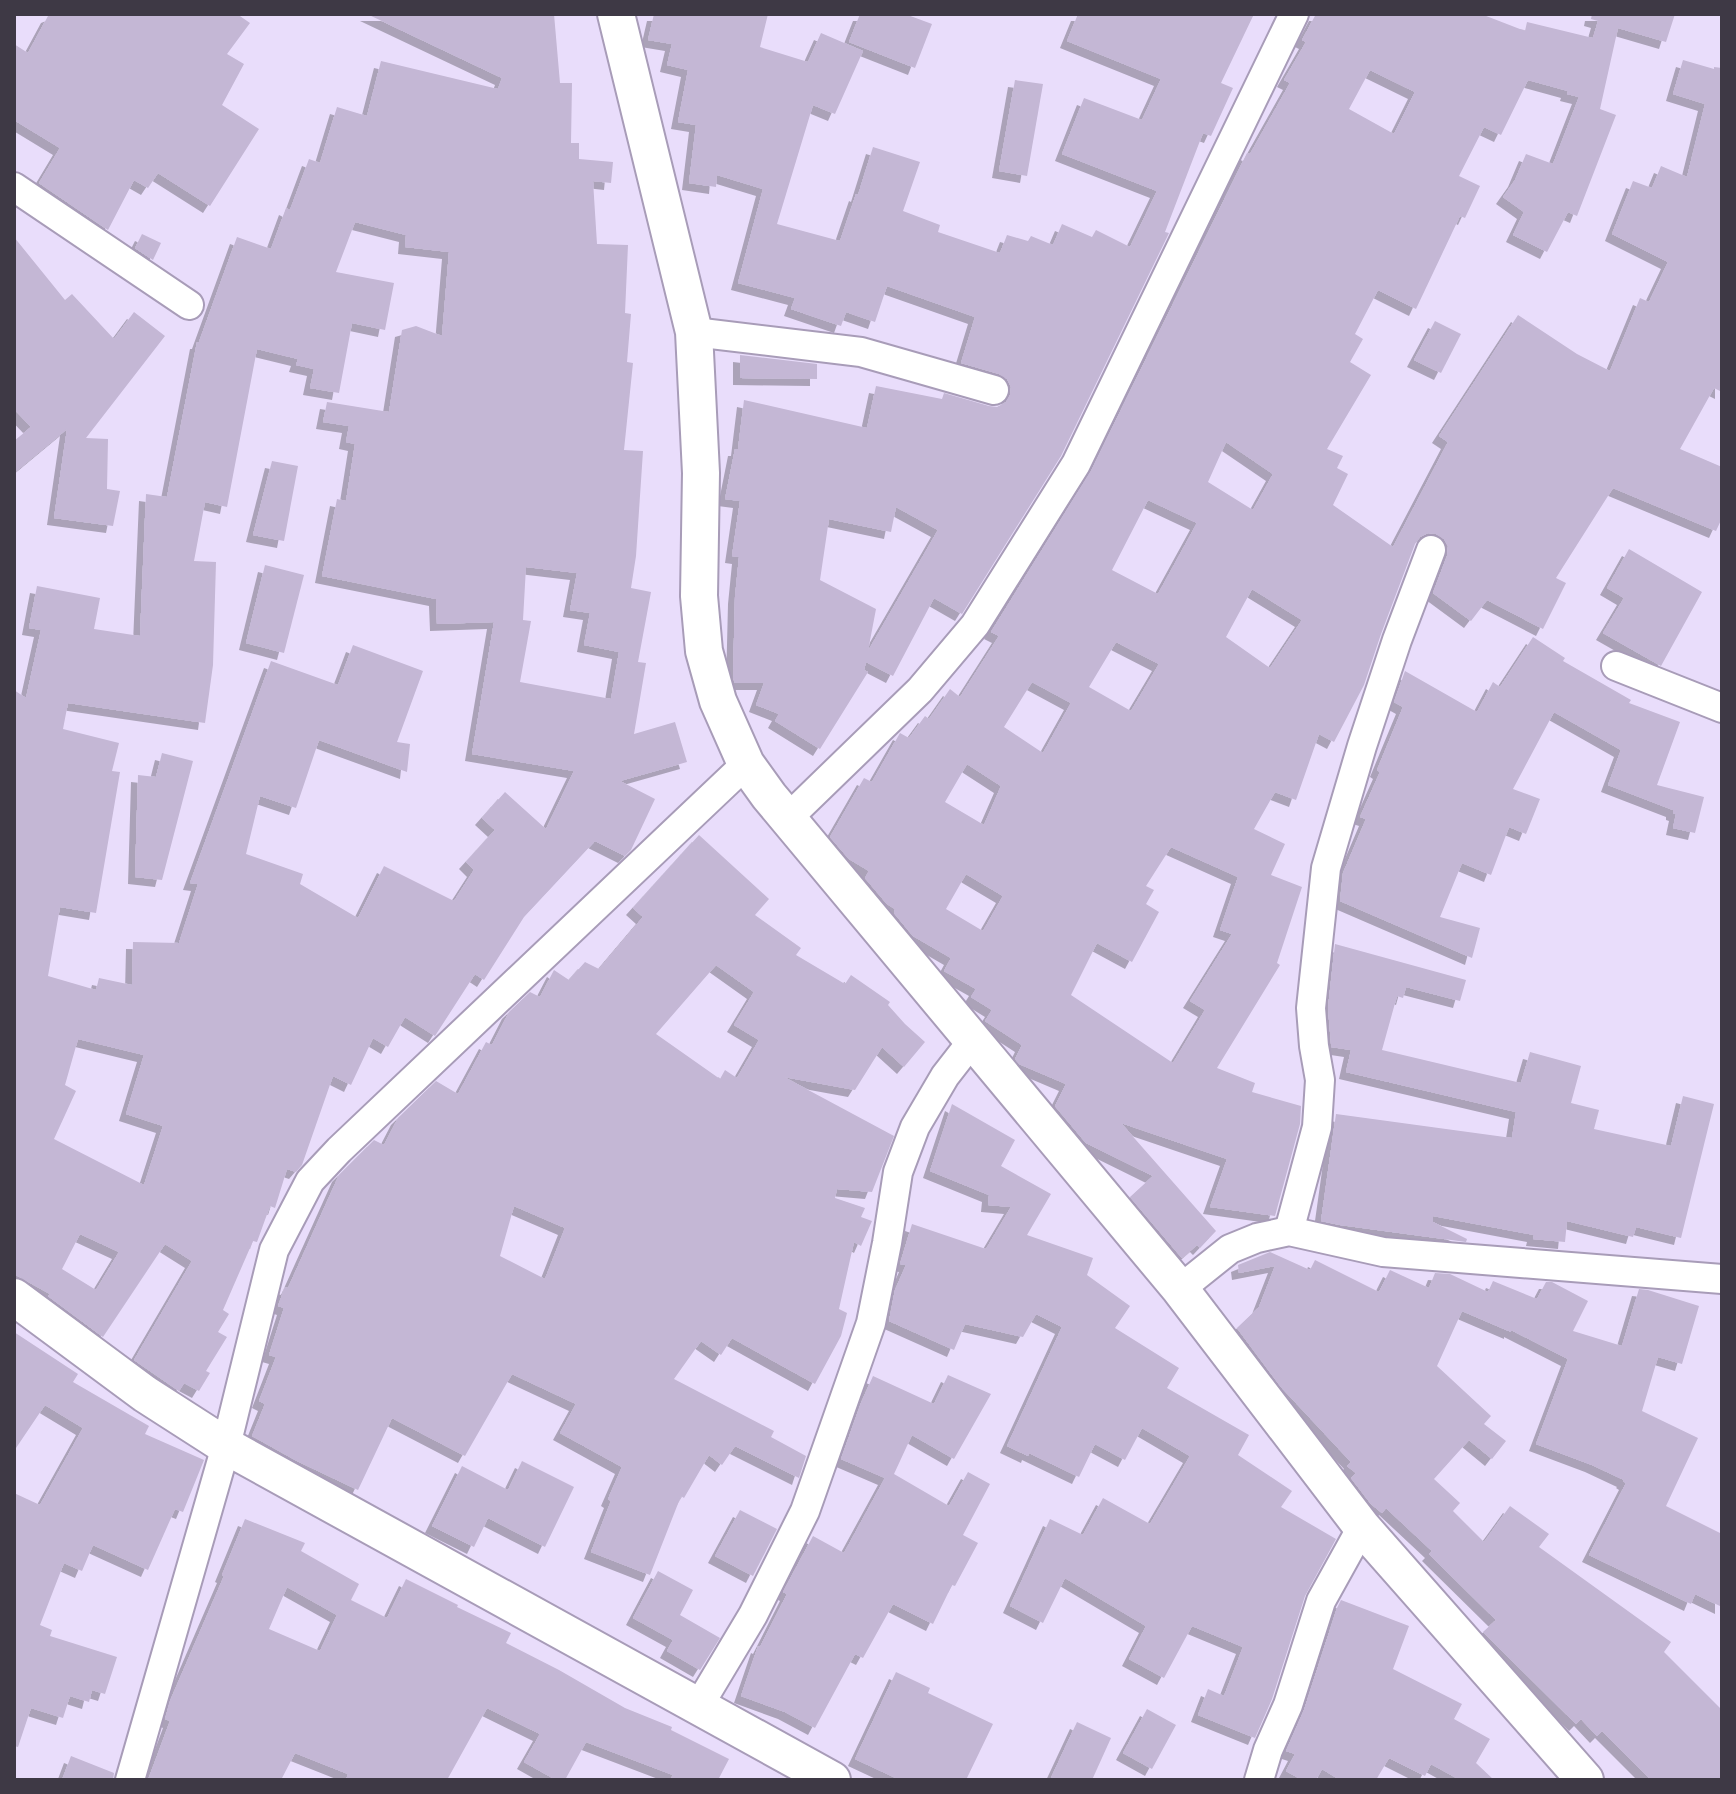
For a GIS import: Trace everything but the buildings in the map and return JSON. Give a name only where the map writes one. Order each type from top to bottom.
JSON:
[{"type":"street","points":[[616,14],[694,332],[701,473],[699,596],[704,651],[718,701],[746,764],[1180,1289],[1362,1527],[1585,1780]]},
{"type":"street","points":[[788,818],[920,690],[975,625],[1076,464],[1294,14]]},
{"type":"street","points":[[14,187],[189,305]]},
{"type":"street","points":[[694,332],[861,352],[994,390]]},
{"type":"street","points":[[1289,1231],[1317,1127],[1320,1080],[1311,1008],[1326,868],[1389,666],[1431,550]]},
{"type":"street","points":[[1616,666],[1722,708]]},
{"type":"street","points":[[130,1780],[226,1446],[274,1250],[310,1181],[350,1139],[746,764]]},
{"type":"street","points":[[698,1707],[753,1615],[805,1511],[871,1323],[898,1172],[915,1127],[945,1076],[973,1040]]},
{"type":"street","points":[[1180,1289],[1230,1249],[1257,1238],[1289,1231],[1383,1252],[1722,1279]]},
{"type":"street","points":[[14,1297],[145,1394],[226,1446],[832,1780]]},
{"type":"street","points":[[1259,1780],[1268,1750],[1288,1705],[1321,1601],[1362,1527]]}]
